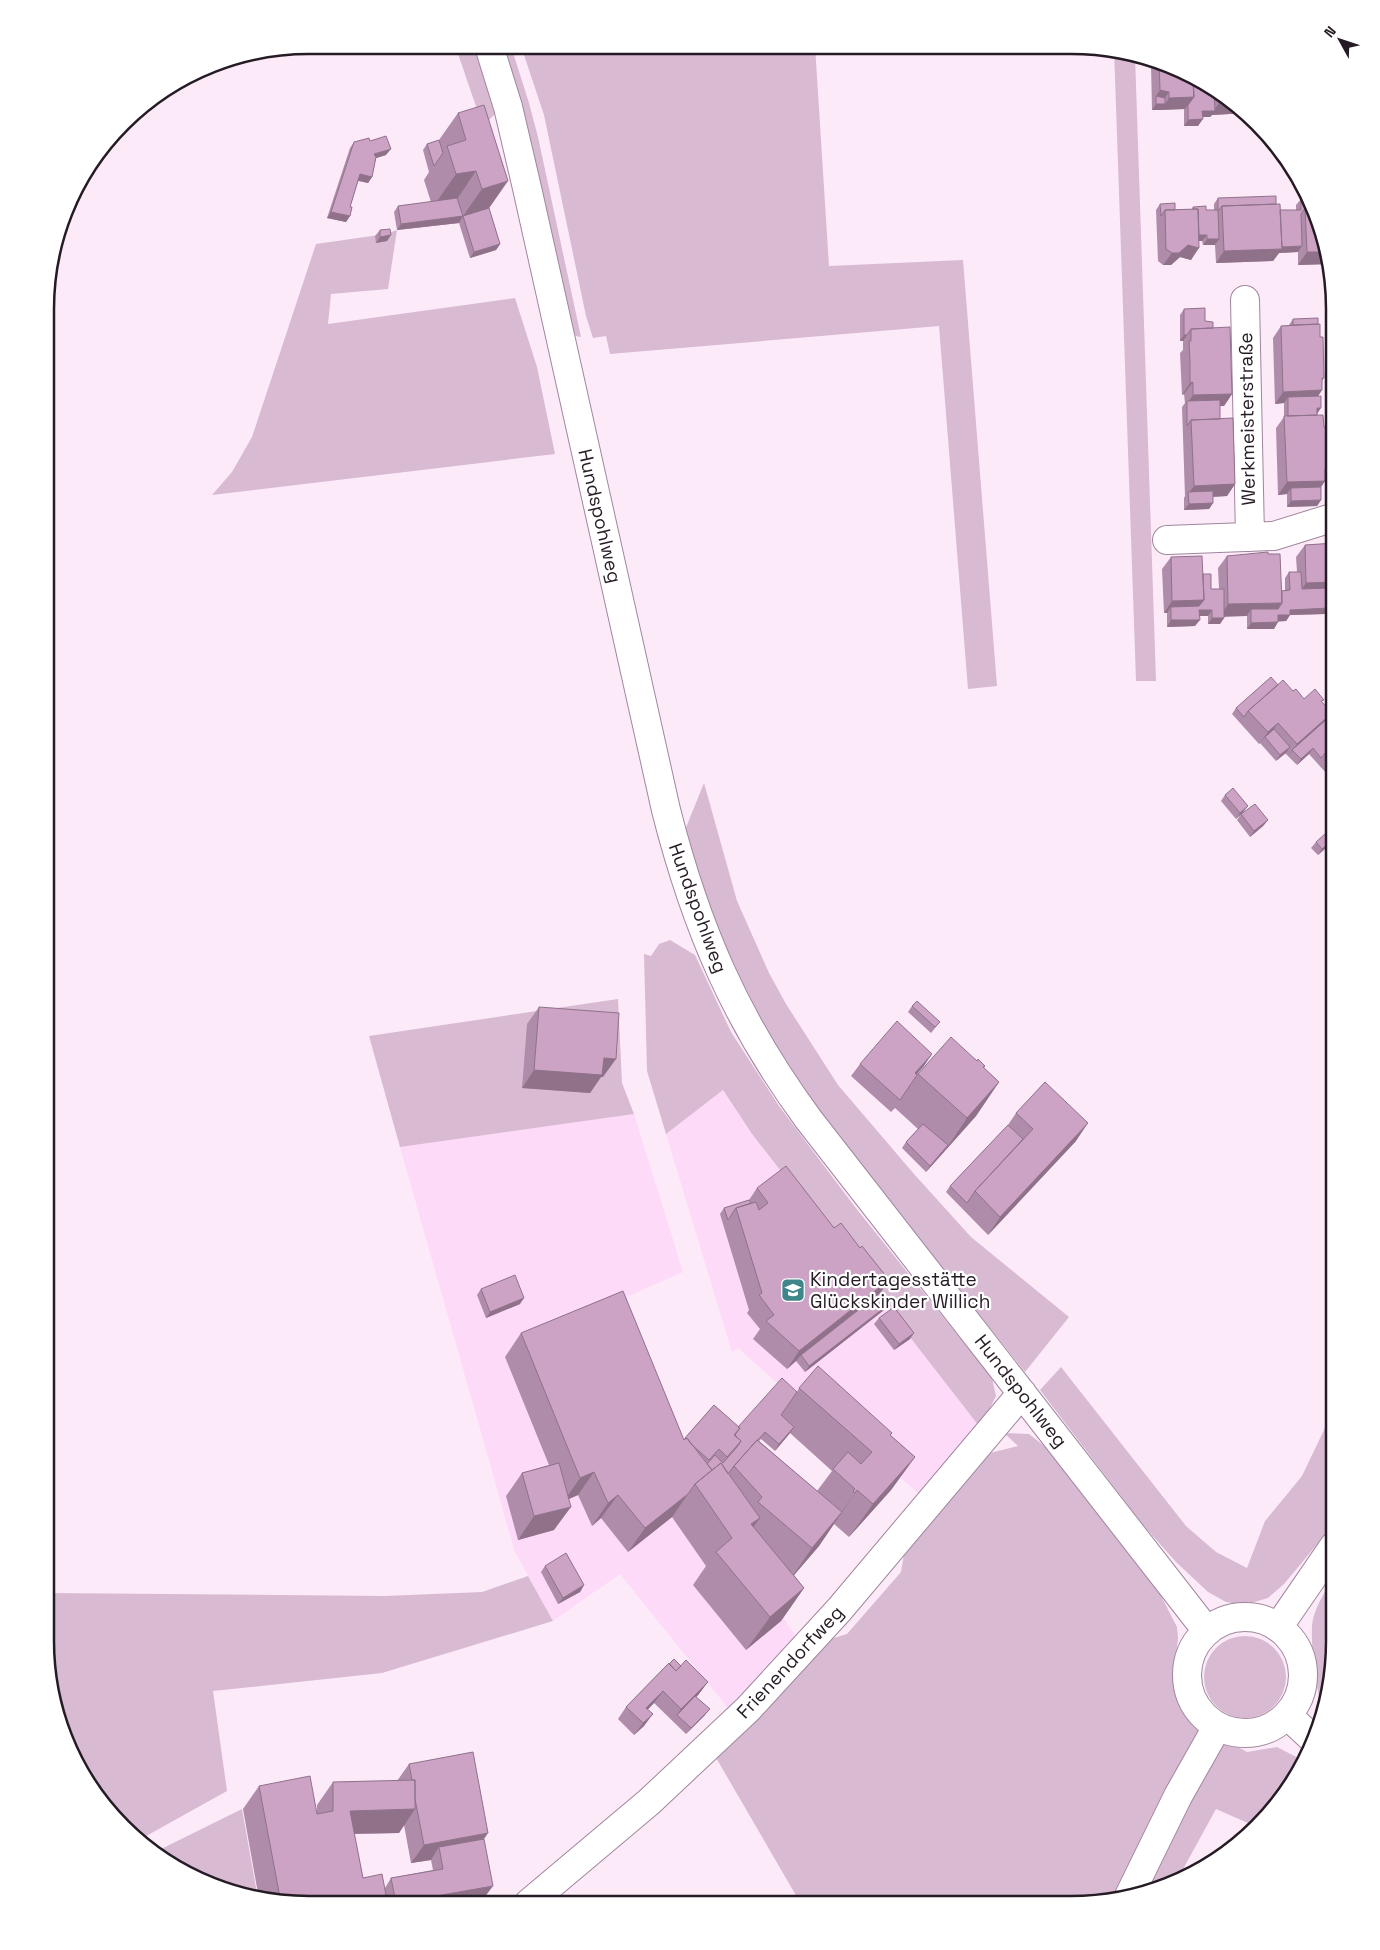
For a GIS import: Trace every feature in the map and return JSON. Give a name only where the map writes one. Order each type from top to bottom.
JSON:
[{"type":"street","name":"Hundspohlweg","points":[[491,54],[508,107],[527,188],[666,810],[688,888],[710,949],[745,1021],[772,1067],[795,1100],[1207,1630]]},
{"type":"street","name":"Werkmeisterstraße","points":[[1245,300],[1250,538]]},
{"type":"street","points":[[1167,540],[1274,536],[1326,520]]},
{"type":"street","name":"Frienendorfweg","points":[[538,1896],[649,1802],[748,1709],[839,1610],[1022,1393]]},
{"type":"street","points":[[1278,1626],[1326,1557]]},
{"type":"street","points":[[1240,1617],[1259,1618],[1278,1626],[1289,1637],[1298,1651],[1303,1668],[1302,1685],[1297,1701],[1287,1715],[1272,1727],[1254,1733],[1235,1733],[1217,1727],[1202,1716],[1191,1700],[1186,1682],[1187,1663],[1194,1646],[1207,1630],[1222,1622],[1240,1617]]},
{"type":"street","points":[[1287,1715],[1309,1735]]},
{"type":"street","points":[[1132,1889],[1178,1796],[1217,1727]]},
{"type":"shaded area","points":[[458,54],[478,54],[495,114],[489,120],[480,118]]},
{"type":"shaded area","points":[[506,54],[514,54],[538,137],[581,337],[576,336],[572,331],[523,112]]},
{"type":"shaded area","points":[[524,54],[816,54],[829,266],[963,260],[997,686],[968,689],[939,326],[610,354],[606,336],[593,338],[586,316],[544,115]]},
{"type":"shaded area","points":[[1114,58],[1135,62],[1156,681],[1136,681]]},
{"type":"shaded area","points":[[397,230],[388,289],[331,294],[328,324],[515,298],[537,367],[555,454],[212,495],[232,472],[252,437],[316,244],[386,234]]},
{"type":"shaded area","points":[[704,783],[737,901],[769,973],[786,1004],[838,1085],[971,1237],[1069,1317],[1025,1372],[818,1113],[769,1039],[738,978],[711,915],[685,830]]},
{"type":"shaded area","points":[[670,940],[695,955],[731,1032],[779,1106],[855,1207],[992,1378],[996,1396],[979,1426],[752,1134],[723,1090],[666,1134],[647,1071],[644,954],[651,956],[659,944]]},
{"type":"shaded area","points":[[618,999],[622,1083],[634,1114],[400,1147],[369,1036]]},
{"type":"shaded area","name":"Kindertagesstätte Glückskinder Willich","points":[[723,1090],[752,1134],[979,1426],[920,1495],[803,1391],[795,1399],[738,1348],[732,1352],[666,1134]]},
{"type":"shaded area","points":[[634,1114],[683,1272],[617,1301],[737,1552],[798,1639],[732,1713],[620,1574],[553,1621],[515,1552],[400,1147]]},
{"type":"shaded area","points":[[1061,1367],[1186,1526],[1216,1552],[1247,1568],[1265,1521],[1302,1476],[1326,1424],[1326,1534],[1284,1584],[1268,1598],[1244,1605],[1226,1602],[1208,1592],[1176,1562],[1143,1525],[1040,1390]]},
{"type":"shaded area","points":[[1004,1433],[1029,1434],[1052,1452],[1159,1592],[1177,1627],[1178,1639],[1173,1678],[1178,1701],[1189,1718],[1247,1752],[1277,1747],[1298,1758],[1274,1797],[1250,1824],[1216,1809],[1182,1871],[1138,1888],[1088,1896],[796,1896],[715,1756],[824,1641],[847,1634],[901,1572],[905,1548],[986,1454],[1018,1446]]},
{"type":"shaded area","points":[[528,1576],[553,1621],[382,1673],[213,1691],[227,1791],[145,1837],[128,1822],[106,1797],[88,1769],[73,1739],[62,1708],[54,1658],[54,1593],[385,1596],[482,1592]]},
{"type":"shaded area","points":[[1326,1590],[1326,1658],[1320,1699],[1316,1680],[1312,1627],[1317,1608]]},
{"type":"shaded area","points":[[1245,1636],[1261,1639],[1274,1648],[1283,1661],[1286,1677],[1283,1693],[1274,1706],[1261,1715],[1245,1718],[1229,1715],[1216,1706],[1207,1693],[1204,1677],[1207,1661],[1216,1648],[1229,1639]]},
{"type":"shaded area","points":[[242,1809],[256,1891],[242,1888],[211,1877],[181,1862],[161,1849]]},
{"type":"building","points":[[1159,69],[1193,85],[1194,97],[1169,98],[1169,92],[1160,90]]},
{"type":"building","points":[[1193,85],[1214,98],[1215,111],[1202,111],[1203,119],[1188,120],[1188,105],[1194,97]]},
{"type":"building","points":[[1156,96],[1165,98],[1165,104],[1156,104]]},
{"type":"building","points":[[484,105],[508,181],[482,189],[476,171],[456,174],[447,146],[466,140],[458,113]]},
{"type":"building","points":[[386,136],[391,149],[374,154],[376,157],[372,177],[360,174],[350,207],[352,207],[350,216],[331,212],[354,142],[369,138],[370,141]]},
{"type":"building","points":[[439,140],[443,153],[434,166],[427,144]]},
{"type":"building","points":[[1276,196],[1276,204],[1222,206],[1218,211],[1218,198]]},
{"type":"building","points":[[457,198],[463,216],[401,224],[398,206]]},
{"type":"building","points":[[1301,199],[1306,208],[1301,214],[1302,246],[1282,247],[1280,210],[1301,210]]},
{"type":"building","points":[[1175,203],[1175,210],[1165,210],[1161,216],[1160,204]]},
{"type":"building","points":[[1280,204],[1282,249],[1224,251],[1222,206]]},
{"type":"building","points":[[1206,206],[1206,210],[1218,210],[1219,239],[1207,239],[1207,235],[1199,235],[1198,209],[1193,209],[1193,207]]},
{"type":"building","points":[[489,208],[500,244],[474,252],[463,216]]},
{"type":"building","points":[[1305,208],[1313,226],[1320,252],[1307,252]]},
{"type":"building","points":[[1198,209],[1199,248],[1188,245],[1179,253],[1172,253],[1166,249],[1165,210]]},
{"type":"building","points":[[390,229],[391,235],[380,237],[380,230]]},
{"type":"building","points":[[1205,308],[1205,321],[1213,322],[1213,328],[1191,329],[1187,335],[1184,335],[1184,309]]},
{"type":"building","points":[[1318,318],[1318,324],[1293,325],[1293,319]]},
{"type":"building","points":[[1320,324],[1320,337],[1323,337],[1324,378],[1322,378],[1322,390],[1283,392],[1281,326]]},
{"type":"building","points":[[1230,327],[1232,394],[1193,395],[1193,382],[1190,383],[1189,341],[1191,341],[1191,329]]},
{"type":"building","points":[[1321,396],[1321,408],[1317,408],[1317,415],[1288,416],[1288,397]]},
{"type":"building","points":[[1220,400],[1220,419],[1191,420],[1187,426],[1187,401]]},
{"type":"building","points":[[1323,415],[1324,427],[1326,428],[1325,481],[1287,482],[1284,416]]},
{"type":"building","points":[[1233,418],[1235,484],[1194,486],[1191,420]]},
{"type":"building","points":[[1321,487],[1321,500],[1291,501],[1291,488]]},
{"type":"building","points":[[1213,491],[1213,503],[1189,504],[1188,492]]},
{"type":"building","points":[[1326,544],[1326,582],[1306,583],[1305,545]]},
{"type":"building","points":[[1268,552],[1268,554],[1280,554],[1282,603],[1228,604],[1227,556]]},
{"type":"building","points":[[1202,556],[1204,600],[1172,601],[1171,557]]},
{"type":"building","points":[[1289,572],[1301,572],[1302,589],[1326,588],[1326,608],[1290,610],[1290,615],[1278,615],[1278,622],[1251,623],[1251,609],[1278,609],[1282,603],[1282,591],[1290,590]]},
{"type":"building","points":[[1203,574],[1211,574],[1211,589],[1224,589],[1224,618],[1212,618],[1212,610],[1199,610],[1200,620],[1171,620],[1171,607],[1199,606],[1204,600]]},
{"type":"building","points":[[1271,677],[1278,685],[1248,711],[1244,717],[1236,708]]},
{"type":"building","points":[[1283,680],[1293,691],[1296,689],[1304,699],[1315,689],[1324,700],[1321,701],[1326,706],[1326,718],[1297,744],[1278,723],[1268,732],[1248,711]]},
{"type":"building","points":[[1326,720],[1326,752],[1321,758],[1313,748],[1301,759],[1292,750]]},
{"type":"building","points":[[1274,729],[1290,747],[1280,755],[1265,737]]},
{"type":"building","points":[[1233,788],[1248,806],[1240,813],[1225,795]]},
{"type":"building","points":[[1255,804],[1268,820],[1254,831],[1241,814]]},
{"type":"building","points":[[1326,833],[1326,846],[1322,849],[1316,842]]},
{"type":"building","points":[[917,1001],[940,1022],[935,1027],[912,1006]]},
{"type":"building","points":[[539,1007],[619,1013],[616,1059],[604,1058],[602,1075],[534,1070]]},
{"type":"building","points":[[897,1021],[932,1054],[915,1073],[917,1075],[900,1100],[860,1064]]},
{"type":"building","points":[[951,1037],[977,1061],[978,1059],[985,1066],[983,1067],[999,1082],[967,1118],[918,1074]]},
{"type":"building","points":[[1045,1082],[1088,1123],[1000,1217],[975,1191],[1033,1129],[1016,1113]]},
{"type":"building","points":[[923,1124],[948,1145],[930,1166],[906,1142]]},
{"type":"building","points":[[1008,1125],[1023,1139],[975,1191],[967,1203],[950,1186]]},
{"type":"building","points":[[786,1166],[834,1228],[841,1223],[860,1248],[862,1246],[889,1280],[799,1351],[766,1321],[774,1315],[759,1295],[762,1293],[736,1208],[756,1202],[759,1210],[768,1203],[757,1188]]},
{"type":"building","points":[[749,1200],[751,1203],[736,1208],[728,1220],[724,1208]]},
{"type":"building","points":[[515,1275],[524,1298],[490,1312],[481,1289]]},
{"type":"building","points":[[623,1291],[684,1440],[687,1438],[712,1470],[695,1484],[688,1494],[645,1528],[618,1495],[608,1503],[594,1472],[580,1478],[521,1333]]},
{"type":"building","points":[[880,1293],[889,1304],[809,1366],[801,1355]]},
{"type":"building","points":[[894,1307],[914,1333],[899,1344],[879,1318]]},
{"type":"building","points":[[818,1366],[892,1433],[890,1435],[915,1457],[873,1504],[857,1490],[855,1493],[853,1491],[855,1489],[833,1469],[848,1452],[861,1464],[872,1452],[799,1388]]},
{"type":"building","points":[[782,1378],[797,1392],[781,1415],[794,1427],[779,1444],[765,1432],[728,1474],[721,1463],[712,1470],[707,1464],[715,1455],[723,1463],[737,1447],[741,1441],[735,1435],[740,1428],[738,1427]]},
{"type":"building","points":[[714,1405],[740,1428],[734,1435],[741,1441],[727,1457],[719,1449],[709,1460],[685,1438]]},
{"type":"building","points":[[757,1440],[842,1512],[812,1548],[758,1502],[762,1497],[734,1466]]},
{"type":"building","points":[[559,1463],[571,1507],[534,1516],[522,1473]]},
{"type":"building","points":[[721,1463],[760,1518],[751,1524],[804,1588],[770,1617],[716,1552],[732,1538],[695,1484]]},
{"type":"building","points":[[566,1553],[584,1585],[563,1598],[545,1566]]},
{"type":"building","points":[[674,1659],[681,1666],[676,1671],[669,1664]]},
{"type":"building","points":[[686,1660],[708,1682],[681,1709],[663,1691],[646,1708],[653,1714],[643,1723],[626,1707],[669,1663],[676,1671]]},
{"type":"building","points":[[695,1696],[710,1709],[691,1728],[677,1715]]},
{"type":"building","points":[[473,1752],[488,1833],[424,1845],[415,1799],[415,1780],[412,1780],[409,1764]]},
{"type":"building","points":[[310,1776],[317,1814],[333,1811],[333,1782],[415,1780],[415,1809],[350,1811],[363,1878],[382,1874],[386,1895],[279,1895],[259,1786]]},
{"type":"building","points":[[484,1839],[493,1886],[436,1896],[395,1896],[391,1878],[443,1869],[439,1847]]},
{"type":"place","name":"Kindertagesstätte Glückskinder Willich","points":[[793,1290]]}]
